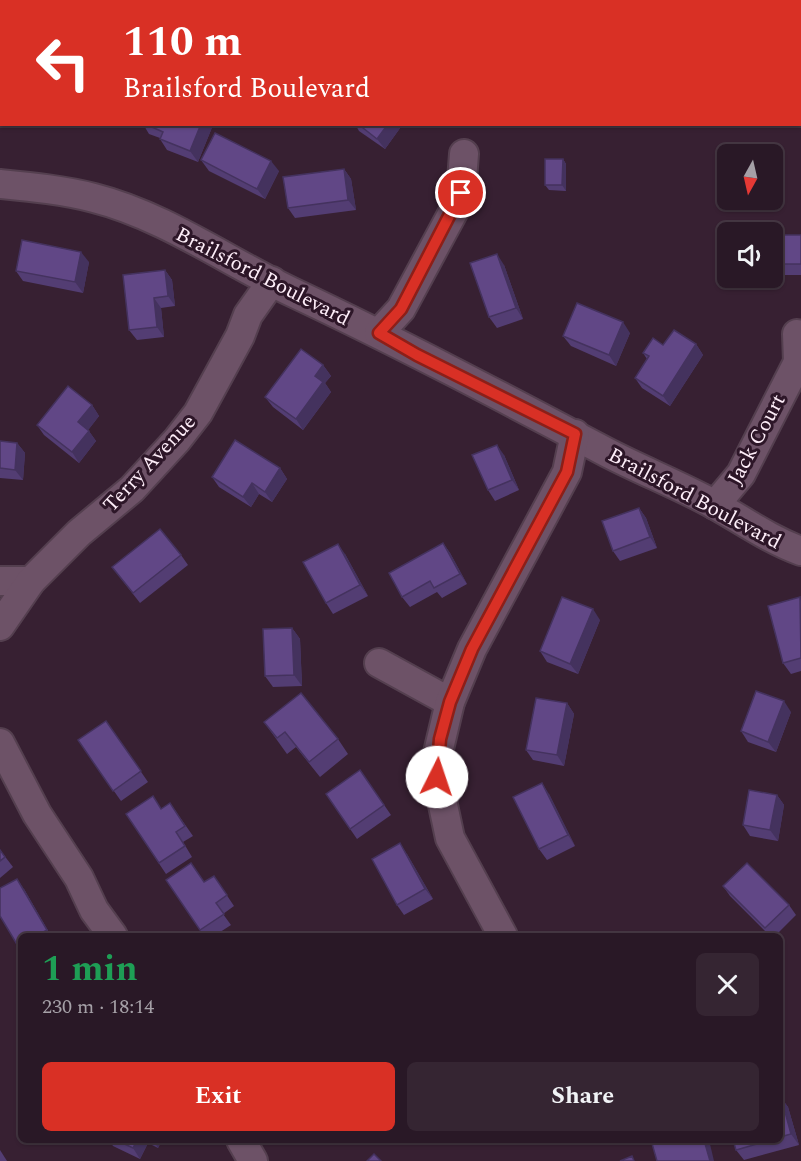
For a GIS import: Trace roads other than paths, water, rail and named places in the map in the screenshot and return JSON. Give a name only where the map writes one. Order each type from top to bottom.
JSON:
[{"type":"street","points":[[379,333],[401,309],[457,205],[463,182],[464,154]]},
{"type":"street","name":"Brailsford Boulevard","points":[[0,184],[95,198],[153,220],[715,505],[777,543],[801,551]]},
{"type":"street","name":"Terry Avenue","points":[[0,626],[31,581],[79,533],[132,489],[177,440],[198,412],[240,336],[251,309],[272,281]]},
{"type":"street","name":"Jack Court","points":[[715,505],[741,474],[798,362],[797,334]]},
{"type":"street","points":[[501,933],[450,838],[437,777],[440,739],[450,702],[472,649],[567,472],[575,434]]},
{"type":"street","points":[[0,581],[31,581]]},
{"type":"street","points":[[379,663],[450,702]]},
{"type":"street","points":[[0,743],[37,814],[79,878],[94,910],[111,933]]}]
